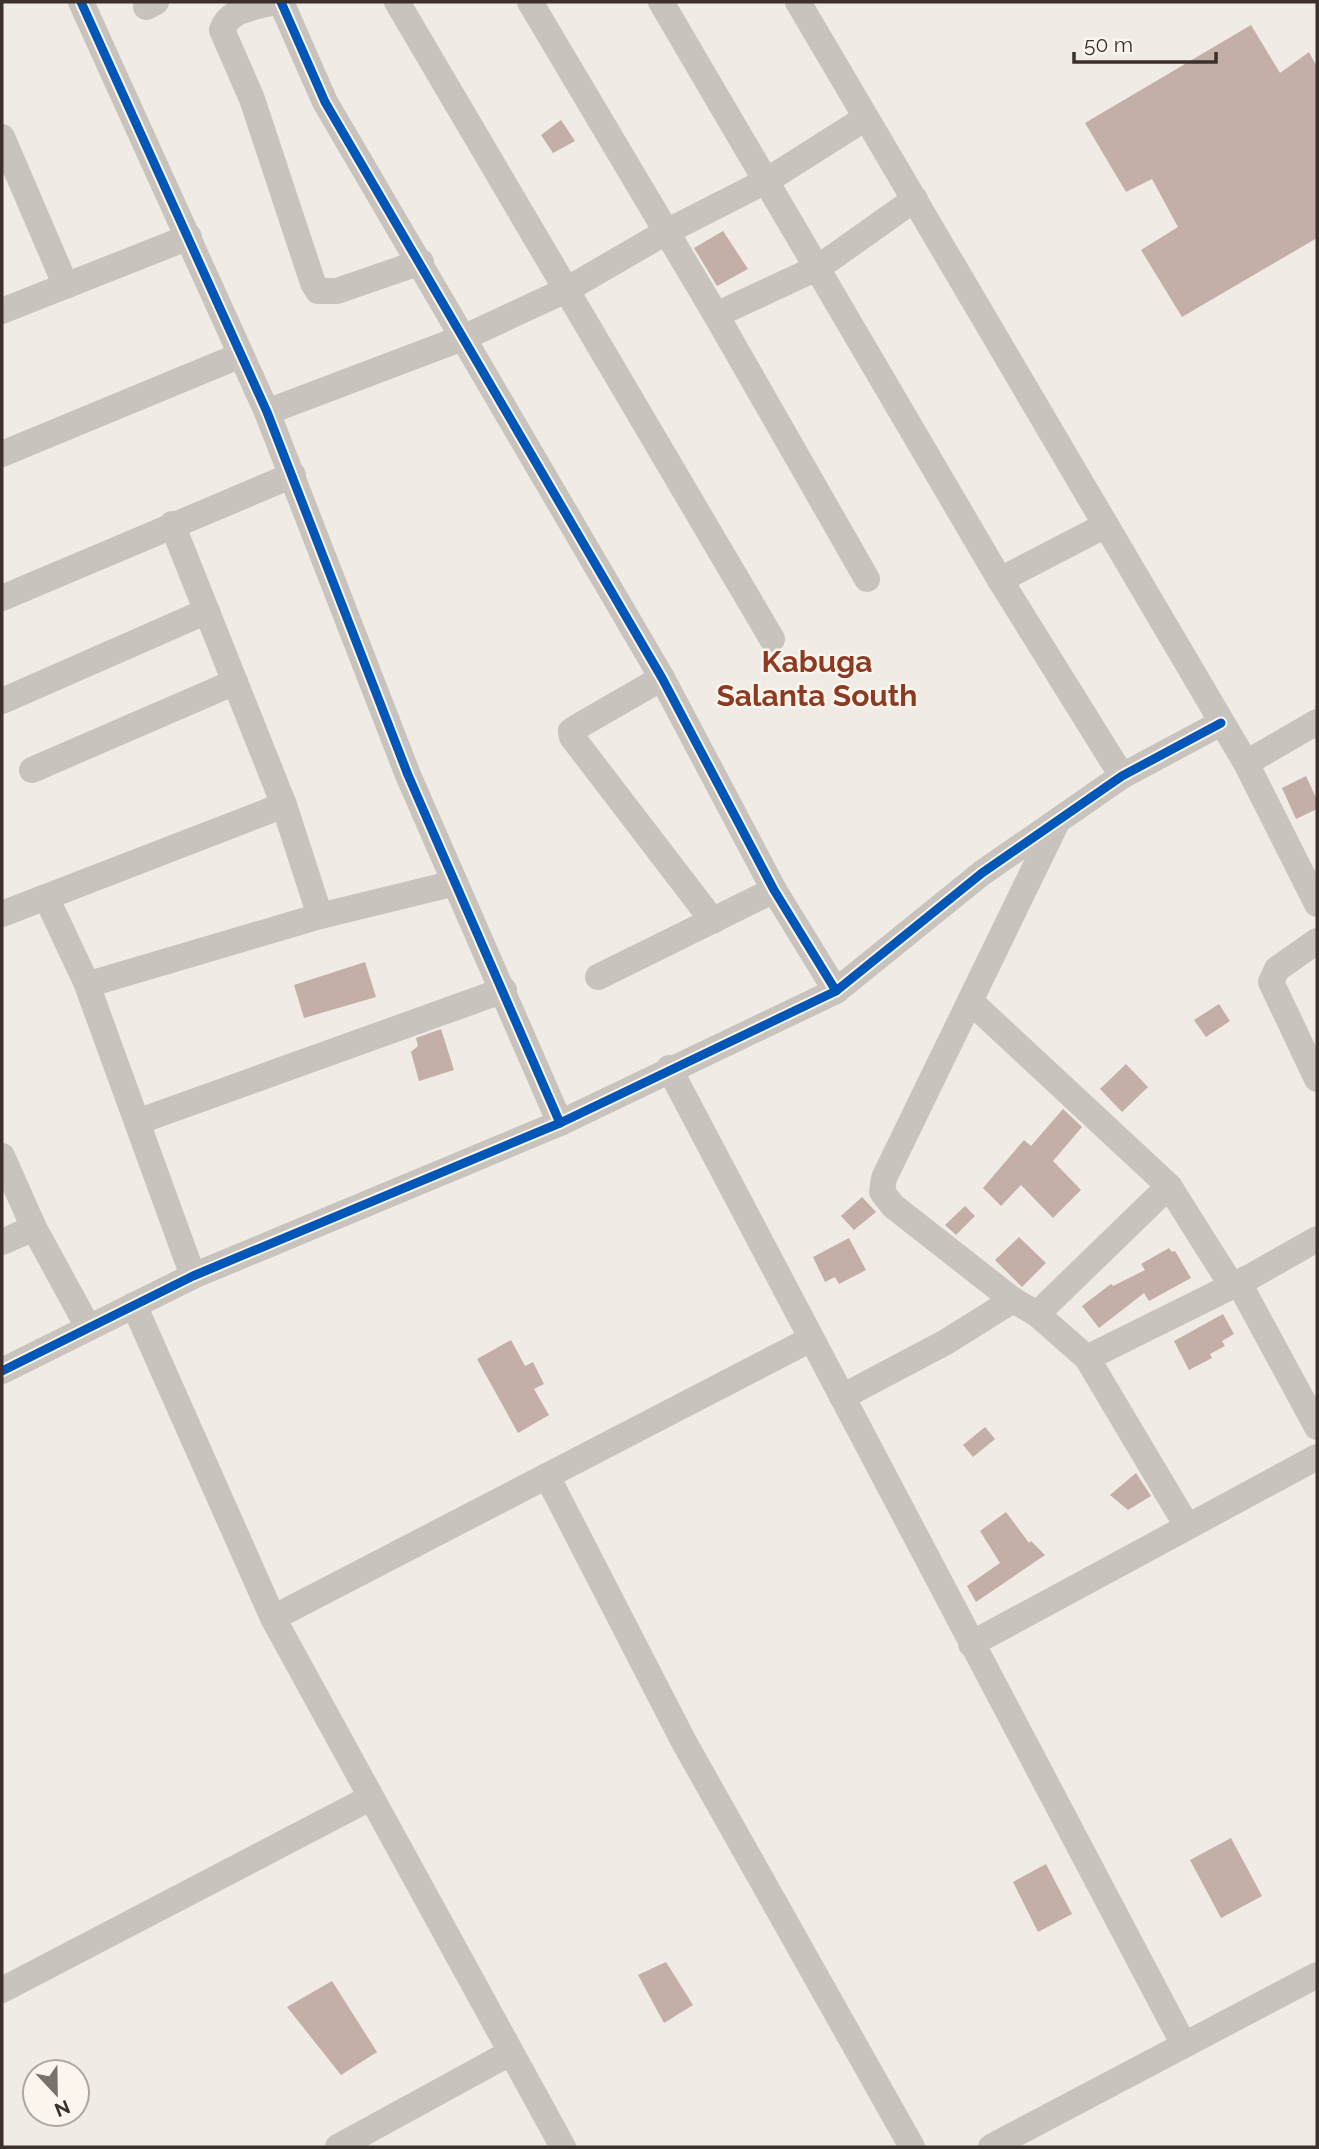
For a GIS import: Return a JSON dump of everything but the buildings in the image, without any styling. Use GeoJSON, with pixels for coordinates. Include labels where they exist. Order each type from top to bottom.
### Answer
{"type":"FeatureCollection","features":[{"type":"Feature","properties":{"kind":"street"},"geometry":{"type":"LineString","coordinates":[[81,2],[267,412],[408,775],[560,1123]]}},
{"type":"Feature","properties":{"kind":"street"},"geometry":{"type":"LineString","coordinates":[[421,262],[337,291],[318,291],[251,99],[222,30],[226,19],[278,2],[325,102],[421,262],[465,337],[533,460],[662,678],[774,890],[836,991]]}},
{"type":"Feature","properties":{"kind":"street"},"geometry":{"type":"LineString","coordinates":[[397,2],[772,639]]}},
{"type":"Feature","properties":{"kind":"street"},"geometry":{"type":"LineString","coordinates":[[530,2],[716,314],[867,579]]}},
{"type":"Feature","properties":{"kind":"street"},"geometry":{"type":"LineString","coordinates":[[661,2],[819,267],[1000,580],[1122,776]]}},
{"type":"Feature","properties":{"kind":"street"},"geometry":{"type":"LineString","coordinates":[[798,2],[864,119],[915,199],[1104,526],[1246,763],[1317,904]]}},
{"type":"Feature","properties":{"kind":"street"},"geometry":{"type":"LineString","coordinates":[[267,412],[465,337],[566,289],[666,232],[766,181],[864,119]]}},
{"type":"Feature","properties":{"kind":"street"},"geometry":{"type":"LineString","coordinates":[[4,151],[66,286]]}},
{"type":"Feature","properties":{"kind":"street"},"geometry":{"type":"LineString","coordinates":[[716,314],[819,267],[915,199]]}},
{"type":"Feature","properties":{"kind":"street"},"geometry":{"type":"LineString","coordinates":[[2,311],[189,237]]}},
{"type":"Feature","properties":{"kind":"street"},"geometry":{"type":"LineString","coordinates":[[2,454],[241,355]]}},
{"type":"Feature","properties":{"kind":"street"},"geometry":{"type":"LineString","coordinates":[[2,598],[293,475]]}},
{"type":"Feature","properties":{"kind":"street"},"geometry":{"type":"LineString","coordinates":[[172,524],[284,805],[320,916]]}},
{"type":"Feature","properties":{"kind":"street"},"geometry":{"type":"LineString","coordinates":[[1000,580],[1104,526]]}},
{"type":"Feature","properties":{"kind":"street"},"geometry":{"type":"LineString","coordinates":[[2,701],[207,611]]}},
{"type":"Feature","properties":{"kind":"street"},"geometry":{"type":"LineString","coordinates":[[662,678],[577,727],[571,731],[572,737],[713,921]]}},
{"type":"Feature","properties":{"kind":"street"},"geometry":{"type":"LineString","coordinates":[[32,769],[235,682]]}},
{"type":"Feature","properties":{"kind":"street"},"geometry":{"type":"LineString","coordinates":[[1246,763],[1317,722]]}},
{"type":"Feature","properties":{"kind":"street"},"geometry":{"type":"LineString","coordinates":[[2,1371],[193,1276],[560,1123],[669,1068],[836,991],[982,873],[1122,776],[1221,723]]}},
{"type":"Feature","properties":{"kind":"street"},"geometry":{"type":"LineString","coordinates":[[2,914],[284,805]]}},
{"type":"Feature","properties":{"kind":"street"},"geometry":{"type":"LineString","coordinates":[[1057,821],[884,1178],[882,1192],[893,1206],[1013,1300],[1037,1314],[1087,1358],[1187,1526]]}},
{"type":"Feature","properties":{"kind":"street"},"geometry":{"type":"LineString","coordinates":[[86,982],[93,984],[320,916],[455,883]]}},
{"type":"Feature","properties":{"kind":"street"},"geometry":{"type":"LineString","coordinates":[[598,976],[774,890]]}},
{"type":"Feature","properties":{"kind":"street"},"geometry":{"type":"LineString","coordinates":[[46,897],[86,982],[193,1276]]}},
{"type":"Feature","properties":{"kind":"street"},"geometry":{"type":"LineString","coordinates":[[1317,941],[1277,969],[1271,982],[1317,1079]]}},
{"type":"Feature","properties":{"kind":"street"},"geometry":{"type":"LineString","coordinates":[[137,1122],[504,990]]}},
{"type":"Feature","properties":{"kind":"street"},"geometry":{"type":"LineString","coordinates":[[970,1001],[1169,1186],[1235,1284],[1317,1427]]}},
{"type":"Feature","properties":{"kind":"street"},"geometry":{"type":"LineString","coordinates":[[669,1068],[1184,2045]]}},
{"type":"Feature","properties":{"kind":"street"},"geometry":{"type":"LineString","coordinates":[[2,1156],[34,1228],[88,1327]]}},
{"type":"Feature","properties":{"kind":"street"},"geometry":{"type":"LineString","coordinates":[[1037,1314],[1169,1186]]}},
{"type":"Feature","properties":{"kind":"street"},"geometry":{"type":"LineString","coordinates":[[2,1242],[34,1228]]}},
{"type":"Feature","properties":{"kind":"street"},"geometry":{"type":"LineString","coordinates":[[1087,1358],[1235,1284],[1317,1239]]}},
{"type":"Feature","properties":{"kind":"street"},"geometry":{"type":"LineString","coordinates":[[842,1397],[946,1342],[1013,1300]]}},
{"type":"Feature","properties":{"kind":"street"},"geometry":{"type":"LineString","coordinates":[[134,1305],[274,1618],[563,2147]]}},
{"type":"Feature","properties":{"kind":"street"},"geometry":{"type":"LineString","coordinates":[[274,1618],[811,1339]]}},
{"type":"Feature","properties":{"kind":"street"},"geometry":{"type":"LineString","coordinates":[[971,1644],[1317,1457]]}},
{"type":"Feature","properties":{"kind":"street"},"geometry":{"type":"LineString","coordinates":[[547,1476],[684,1742],[912,2147]]}},
{"type":"Feature","properties":{"kind":"street"},"geometry":{"type":"LineString","coordinates":[[2,1990],[370,1798]]}},
{"type":"Feature","properties":{"kind":"street"},"geometry":{"type":"LineString","coordinates":[[991,2147],[1317,1975]]}},
{"type":"Feature","properties":{"kind":"street"},"geometry":{"type":"LineString","coordinates":[[338,2147],[510,2053]]}},
{"type":"Feature","properties":{"kind":"cycle path"},"geometry":{"type":"LineString","coordinates":[[81,2],[267,412],[408,775],[560,1123]]}},
{"type":"Feature","properties":{"kind":"cycle path"},"geometry":{"type":"LineString","coordinates":[[281,2],[325,102],[662,678],[774,890],[836,991]]}},
{"type":"Feature","properties":{"kind":"cycle path"},"geometry":{"type":"LineString","coordinates":[[2,1371],[193,1276],[560,1123],[836,991],[982,873],[1122,776],[1221,723]]}},
{"type":"Feature","properties":{"kind":"district","name":"Kabuga Salanta South"},"geometry":{"type":"Point","coordinates":[817,679]}}]}
